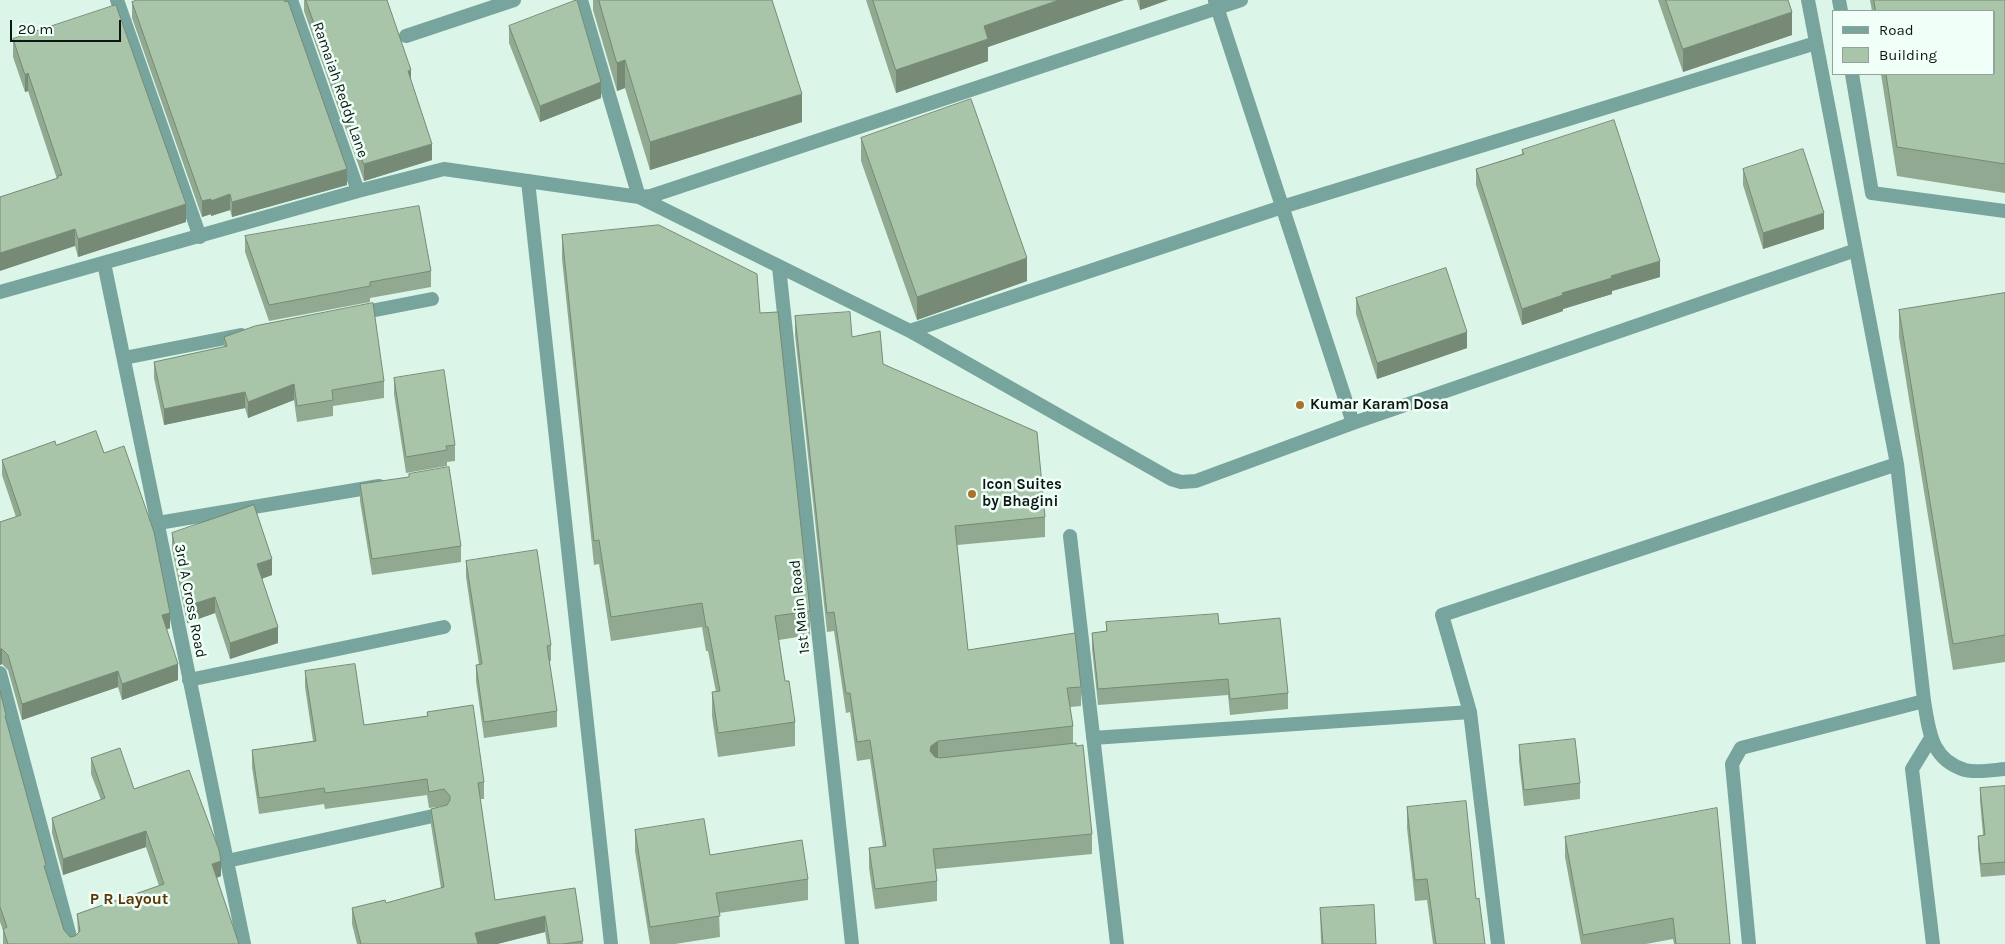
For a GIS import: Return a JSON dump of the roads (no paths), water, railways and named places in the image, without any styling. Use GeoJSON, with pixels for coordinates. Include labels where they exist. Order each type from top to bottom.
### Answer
{"type":"FeatureCollection","features":[{"type":"Feature","properties":{"kind":"street"},"geometry":{"type":"LineString","coordinates":[[118,0],[200,237]]}},
{"type":"Feature","properties":{"kind":"street","name":"Ramaiah Reddy Lane"},"geometry":{"type":"LineString","coordinates":[[292,0],[358,191]]}},
{"type":"Feature","properties":{"kind":"street"},"geometry":{"type":"LineString","coordinates":[[406,36],[514,0]]}},
{"type":"Feature","properties":{"kind":"street"},"geometry":{"type":"LineString","coordinates":[[581,0],[639,198],[910,330],[1171,479],[1181,482],[1196,481],[1353,423],[1856,250]]}},
{"type":"Feature","properties":{"kind":"street"},"geometry":{"type":"LineString","coordinates":[[0,292],[358,191],[444,169],[639,198],[651,196],[1216,4],[1241,0]]}},
{"type":"Feature","properties":{"kind":"street"},"geometry":{"type":"LineString","coordinates":[[1808,0],[1897,464],[1924,701],[1931,738],[1943,759],[1966,771],[2005,769]]}},
{"type":"Feature","properties":{"kind":"street"},"geometry":{"type":"LineString","coordinates":[[1216,4],[1353,423]]}},
{"type":"Feature","properties":{"kind":"street"},"geometry":{"type":"LineString","coordinates":[[910,330],[1282,207],[1816,43]]}},
{"type":"Feature","properties":{"kind":"street"},"geometry":{"type":"LineString","coordinates":[[1852,75],[1872,193],[2005,212]]}},
{"type":"Feature","properties":{"kind":"street"},"geometry":{"type":"LineString","coordinates":[[528,182],[612,944]]}},
{"type":"Feature","properties":{"kind":"street","name":"3rd A Cross Road"},"geometry":{"type":"LineString","coordinates":[[104,263],[244,944]]}},
{"type":"Feature","properties":{"kind":"street","name":"1st Main Road"},"geometry":{"type":"LineString","coordinates":[[779,267],[852,944]]}},
{"type":"Feature","properties":{"kind":"street"},"geometry":{"type":"LineString","coordinates":[[345,316],[432,299]]}},
{"type":"Feature","properties":{"kind":"street"},"geometry":{"type":"LineString","coordinates":[[124,358],[258,332]]}},
{"type":"Feature","properties":{"kind":"street"},"geometry":{"type":"LineString","coordinates":[[1498,944],[1470,712],[1442,616],[1897,464]]}},
{"type":"Feature","properties":{"kind":"street"},"geometry":{"type":"LineString","coordinates":[[158,523],[394,484]]}},
{"type":"Feature","properties":{"kind":"street"},"geometry":{"type":"LineString","coordinates":[[1070,536],[1091,747],[1118,944]]}},
{"type":"Feature","properties":{"kind":"street"},"geometry":{"type":"LineString","coordinates":[[189,680],[444,627]]}},
{"type":"Feature","properties":{"kind":"street"},"geometry":{"type":"LineString","coordinates":[[0,673],[72,944]]}},
{"type":"Feature","properties":{"kind":"street"},"geometry":{"type":"LineString","coordinates":[[1748,944],[1732,764],[1741,748],[1924,701]]}},
{"type":"Feature","properties":{"kind":"street"},"geometry":{"type":"LineString","coordinates":[[1091,747],[1470,712]]}},
{"type":"Feature","properties":{"kind":"street"},"geometry":{"type":"LineString","coordinates":[[1931,738],[1912,769],[1933,944]]}},
{"type":"Feature","properties":{"kind":"street"},"geometry":{"type":"LineString","coordinates":[[227,861],[442,814]]}},
{"type":"Feature","properties":{"kind":"place","name":"Kumar Karam Dosa"},"geometry":{"type":"Point","coordinates":[1300,405]}},
{"type":"Feature","properties":{"kind":"place","name":"Icon Suites by Bhagini"},"geometry":{"type":"Point","coordinates":[972,494]}},
{"type":"Feature","properties":{"kind":"district","name":"P R Layout"},"geometry":{"type":"Point","coordinates":[129,899]}}]}
